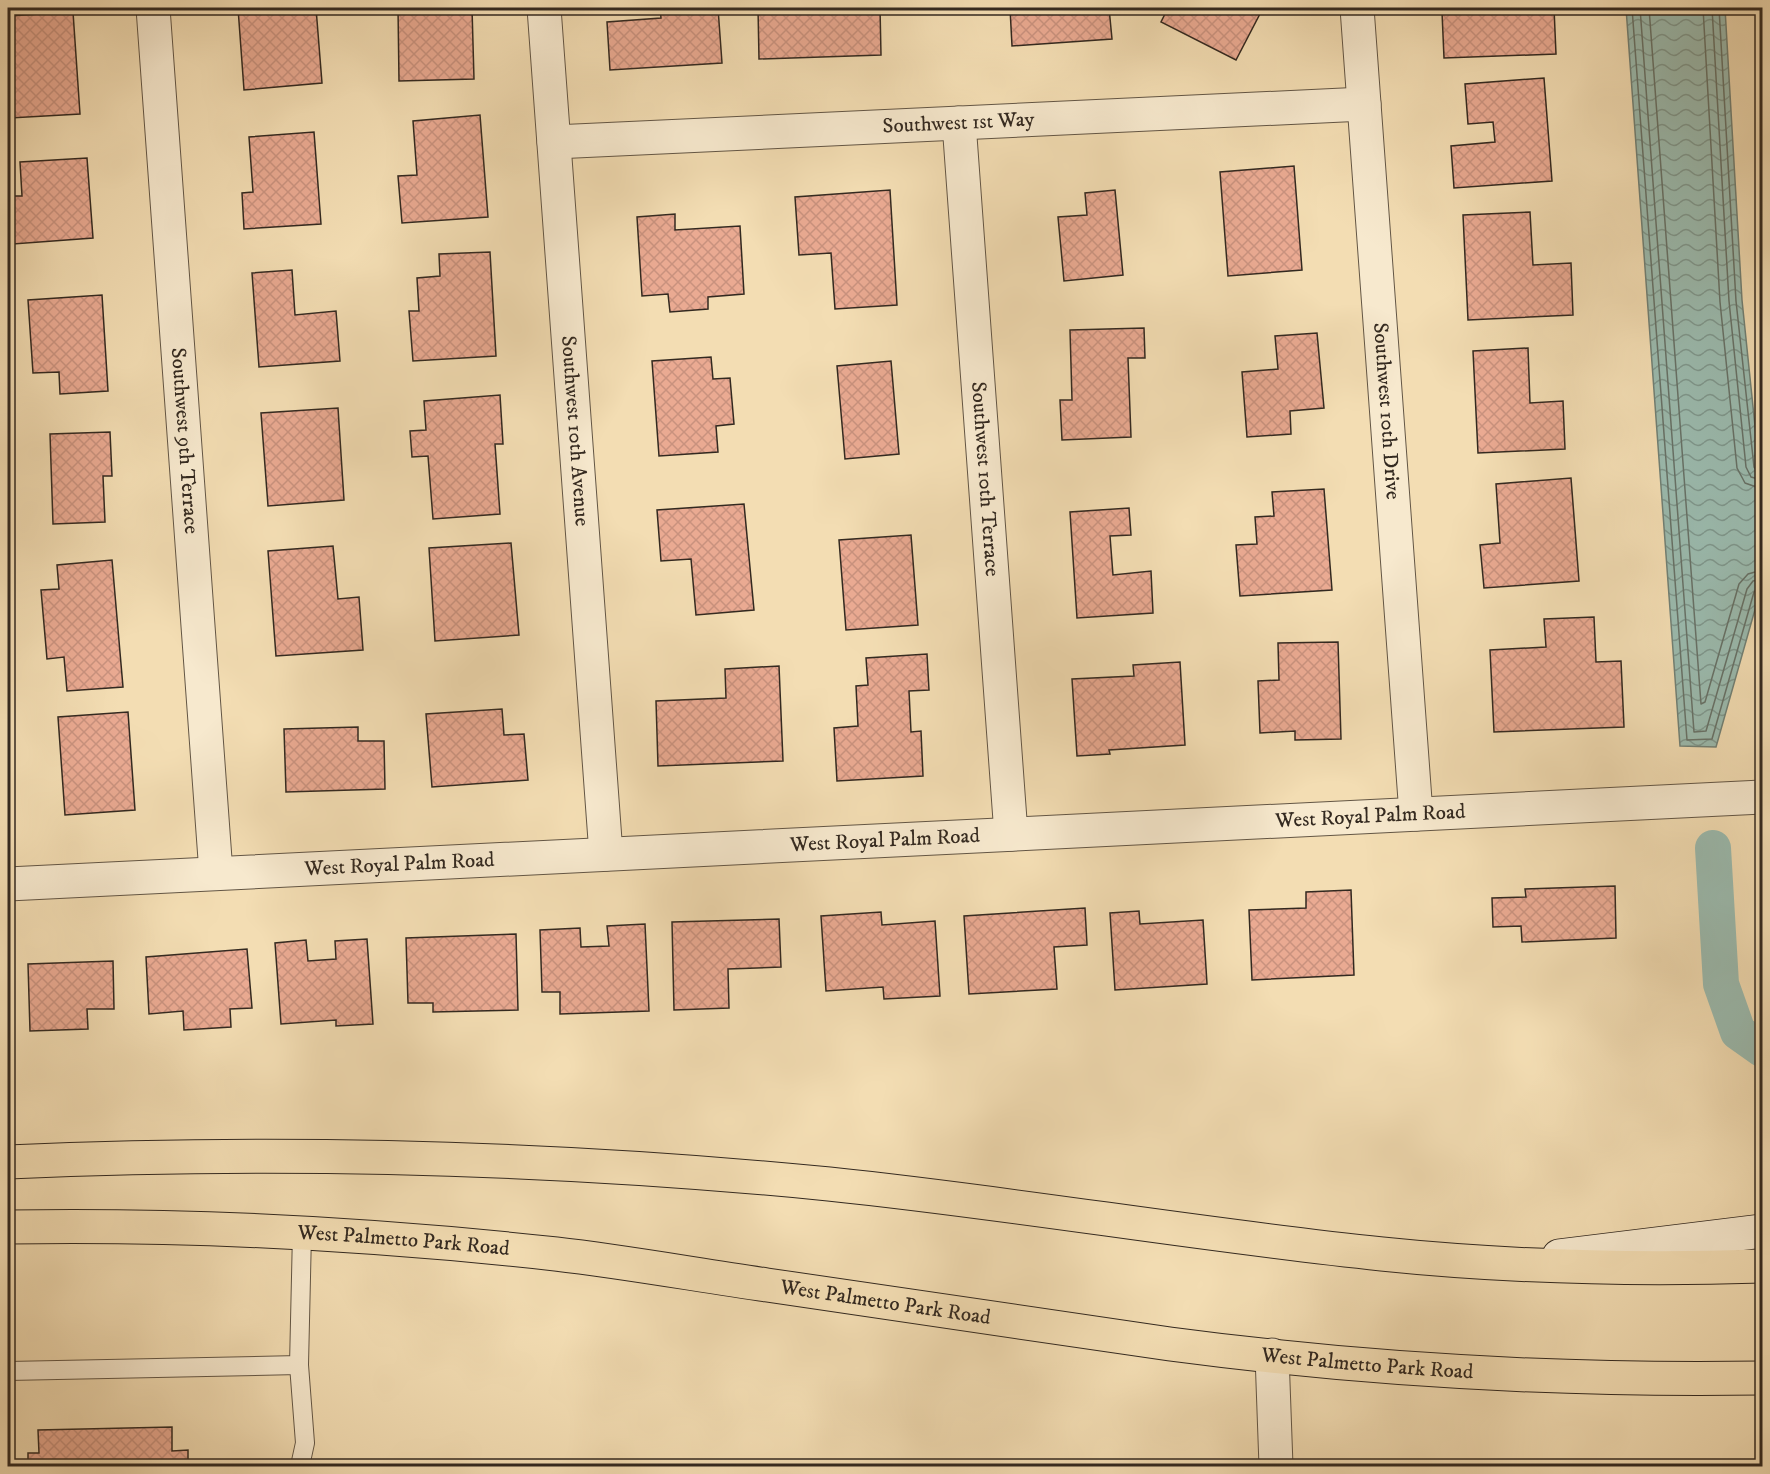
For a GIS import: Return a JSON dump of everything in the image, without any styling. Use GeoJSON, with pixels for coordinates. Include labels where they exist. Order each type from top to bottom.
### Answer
{"type":"FeatureCollection","features":[{"type":"Feature","properties":{"kind":"main road"},"geometry":{"type":"LineString","coordinates":[[8,1162],[199,1157],[449,1158],[700,1173],[832,1184],[1388,1255],[1505,1263],[1762,1266]]}},
{"type":"Feature","properties":{"kind":"main road","name":"West Palmetto Park Road"},"geometry":{"type":"LineString","coordinates":[[8,1227],[183,1228],[430,1241],[561,1254],[928,1310],[1272,1355],[1491,1374],[1622,1378],[1762,1378]]}},
{"type":"Feature","properties":{"kind":"street","name":"Southwest 9th Terrace"},"geometry":{"type":"LineString","coordinates":[[153,8],[216,873]]}},
{"type":"Feature","properties":{"kind":"street","name":"Southwest 10th Avenue"},"geometry":{"type":"LineString","coordinates":[[544,8],[606,854]]}},
{"type":"Feature","properties":{"kind":"street","name":"Southwest 10th Drive"},"geometry":{"type":"LineString","coordinates":[[1357,8],[1416,814]]}},
{"type":"Feature","properties":{"kind":"street","name":"Southwest 1st Way"},"geometry":{"type":"LineString","coordinates":[[554,142],[1364,104]]}},
{"type":"Feature","properties":{"kind":"street","name":"Southwest 10th Terrace"},"geometry":{"type":"LineString","coordinates":[[959,123],[1011,834]]}},
{"type":"Feature","properties":{"kind":"street","name":"West Royal Palm Road"},"geometry":{"type":"LineString","coordinates":[[8,884],[1762,797]]}},
{"type":"Feature","properties":{"kind":"street"},"geometry":{"type":"LineString","coordinates":[[1505,1263],[1762,1231]]}},
{"type":"Feature","properties":{"kind":"street"},"geometry":{"type":"LineString","coordinates":[[1272,1355],[1276,1467]]}},
{"type":"Feature","properties":{"kind":"lane"},"geometry":{"type":"LineString","coordinates":[[300,1467],[305,1443],[299,1365],[302,1233]]}},
{"type":"Feature","properties":{"kind":"lane"},"geometry":{"type":"LineString","coordinates":[[8,1371],[299,1365]]}},
{"type":"Feature","properties":{"kind":"water"},"geometry":{"type":"Polygon","coordinates":[[[1626,8],[1725,8],[1742,300],[1762,494],[1762,537],[1760,592],[1716,747],[1680,746],[1626,8]]]}},
{"type":"Feature","properties":{"kind":"building"},"geometry":{"type":"Polygon","coordinates":[[[238,8],[316,8],[322,83],[244,90],[238,8]]]}},
{"type":"Feature","properties":{"kind":"building"},"geometry":{"type":"Polygon","coordinates":[[[398,8],[472,8],[474,79],[399,81],[398,8]]]}},
{"type":"Feature","properties":{"kind":"building"},"geometry":{"type":"Polygon","coordinates":[[[660,8],[718,8],[722,63],[610,70],[607,22],[661,18],[660,8]]]}},
{"type":"Feature","properties":{"kind":"building"},"geometry":{"type":"Polygon","coordinates":[[[758,8],[880,8],[881,55],[759,59],[758,8]]]}},
{"type":"Feature","properties":{"kind":"building"},"geometry":{"type":"Polygon","coordinates":[[[1010,8],[1109,8],[1112,39],[1012,46],[1010,8]]]}},
{"type":"Feature","properties":{"kind":"building"},"geometry":{"type":"Polygon","coordinates":[[[1168,8],[1263,8],[1236,60],[1161,22],[1168,8]]]}},
{"type":"Feature","properties":{"kind":"building"},"geometry":{"type":"Polygon","coordinates":[[[1454,8],[1554,8],[1556,54],[1444,58],[1442,12],[1454,12],[1454,8]]]}},
{"type":"Feature","properties":{"kind":"building"},"geometry":{"type":"Polygon","coordinates":[[[73,12],[80,114],[10,118],[8,16],[73,12]]]}},
{"type":"Feature","properties":{"kind":"building"},"geometry":{"type":"Polygon","coordinates":[[[1544,78],[1552,181],[1454,188],[1451,146],[1495,142],[1493,122],[1468,124],[1465,84],[1544,78]]]}},
{"type":"Feature","properties":{"kind":"building"},"geometry":{"type":"Polygon","coordinates":[[[480,115],[488,217],[402,223],[398,176],[417,175],[413,121],[480,115]]]}},
{"type":"Feature","properties":{"kind":"building"},"geometry":{"type":"Polygon","coordinates":[[[314,132],[321,224],[244,229],[242,193],[253,192],[249,137],[314,132]]]}},
{"type":"Feature","properties":{"kind":"building"},"geometry":{"type":"Polygon","coordinates":[[[87,158],[93,238],[13,244],[10,196],[22,196],[20,162],[87,158]]]}},
{"type":"Feature","properties":{"kind":"building"},"geometry":{"type":"Polygon","coordinates":[[[1294,166],[1302,270],[1228,276],[1220,172],[1294,166]]]}},
{"type":"Feature","properties":{"kind":"building"},"geometry":{"type":"Polygon","coordinates":[[[890,190],[897,305],[835,309],[831,253],[799,255],[795,197],[890,190]]]}},
{"type":"Feature","properties":{"kind":"building"},"geometry":{"type":"Polygon","coordinates":[[[1115,190],[1123,275],[1064,281],[1058,217],[1087,215],[1085,193],[1115,190]]]}},
{"type":"Feature","properties":{"kind":"building"},"geometry":{"type":"Polygon","coordinates":[[[1530,212],[1533,265],[1571,263],[1573,315],[1468,320],[1463,215],[1530,212]]]}},
{"type":"Feature","properties":{"kind":"building"},"geometry":{"type":"Polygon","coordinates":[[[675,214],[675,230],[740,226],[744,294],[708,297],[708,309],[670,312],[668,294],[642,296],[637,217],[675,214]]]}},
{"type":"Feature","properties":{"kind":"building"},"geometry":{"type":"Polygon","coordinates":[[[490,252],[496,356],[413,361],[409,311],[419,311],[417,278],[440,276],[439,254],[490,252]]]}},
{"type":"Feature","properties":{"kind":"building"},"geometry":{"type":"Polygon","coordinates":[[[292,270],[295,315],[336,311],[340,361],[259,367],[252,273],[292,270]]]}},
{"type":"Feature","properties":{"kind":"building"},"geometry":{"type":"Polygon","coordinates":[[[102,295],[108,391],[60,394],[59,372],[33,373],[28,300],[102,295]]]}},
{"type":"Feature","properties":{"kind":"building"},"geometry":{"type":"Polygon","coordinates":[[[1144,328],[1145,358],[1128,358],[1131,437],[1062,440],[1060,400],[1072,400],[1070,330],[1144,328]]]}},
{"type":"Feature","properties":{"kind":"building"},"geometry":{"type":"Polygon","coordinates":[[[1317,333],[1324,408],[1290,411],[1291,434],[1247,437],[1242,372],[1278,369],[1275,336],[1317,333]]]}},
{"type":"Feature","properties":{"kind":"building"},"geometry":{"type":"Polygon","coordinates":[[[1528,348],[1530,403],[1563,401],[1565,449],[1478,453],[1473,351],[1528,348]]]}},
{"type":"Feature","properties":{"kind":"building"},"geometry":{"type":"Polygon","coordinates":[[[711,357],[713,379],[730,378],[734,424],[716,426],[718,452],[659,456],[652,361],[711,357]]]}},
{"type":"Feature","properties":{"kind":"building"},"geometry":{"type":"Polygon","coordinates":[[[891,361],[899,454],[845,459],[837,366],[891,361]]]}},
{"type":"Feature","properties":{"kind":"building"},"geometry":{"type":"Polygon","coordinates":[[[500,395],[503,444],[495,444],[500,514],[433,519],[428,456],[412,457],[410,431],[426,430],[424,401],[500,395]]]}},
{"type":"Feature","properties":{"kind":"building"},"geometry":{"type":"Polygon","coordinates":[[[338,408],[344,500],[268,506],[261,413],[338,408]]]}},
{"type":"Feature","properties":{"kind":"building"},"geometry":{"type":"Polygon","coordinates":[[[110,432],[112,476],[103,476],[105,522],[53,524],[50,434],[110,432]]]}},
{"type":"Feature","properties":{"kind":"building"},"geometry":{"type":"Polygon","coordinates":[[[1571,478],[1579,581],[1484,588],[1480,545],[1500,543],[1496,484],[1571,478]]]}},
{"type":"Feature","properties":{"kind":"building"},"geometry":{"type":"Polygon","coordinates":[[[1324,489],[1332,590],[1240,596],[1236,545],[1257,544],[1255,517],[1274,516],[1272,492],[1324,489]]]}},
{"type":"Feature","properties":{"kind":"building"},"geometry":{"type":"Polygon","coordinates":[[[744,504],[754,610],[696,615],[691,559],[661,561],[657,510],[744,504]]]}},
{"type":"Feature","properties":{"kind":"building"},"geometry":{"type":"Polygon","coordinates":[[[1129,508],[1131,535],[1110,536],[1113,575],[1151,571],[1153,613],[1077,618],[1070,512],[1129,508]]]}},
{"type":"Feature","properties":{"kind":"building"},"geometry":{"type":"Polygon","coordinates":[[[911,535],[918,625],[846,630],[839,540],[911,535]]]}},
{"type":"Feature","properties":{"kind":"building"},"geometry":{"type":"Polygon","coordinates":[[[511,543],[519,635],[435,641],[429,548],[511,543]]]}},
{"type":"Feature","properties":{"kind":"building"},"geometry":{"type":"Polygon","coordinates":[[[333,546],[338,599],[359,597],[363,650],[276,656],[268,551],[333,546]]]}},
{"type":"Feature","properties":{"kind":"building"},"geometry":{"type":"Polygon","coordinates":[[[112,560],[123,687],[67,691],[64,657],[47,659],[41,590],[59,589],[57,565],[112,560]]]}},
{"type":"Feature","properties":{"kind":"building"},"geometry":{"type":"Polygon","coordinates":[[[1594,617],[1596,662],[1621,661],[1624,727],[1494,732],[1490,650],[1546,647],[1544,619],[1594,617]]]}},
{"type":"Feature","properties":{"kind":"building"},"geometry":{"type":"Polygon","coordinates":[[[1338,642],[1341,739],[1295,740],[1295,731],[1260,733],[1258,681],[1279,680],[1278,643],[1338,642]]]}},
{"type":"Feature","properties":{"kind":"building"},"geometry":{"type":"Polygon","coordinates":[[[927,654],[929,690],[909,691],[911,732],[921,731],[923,776],[837,781],[834,728],[858,726],[856,686],[868,685],[866,658],[927,654]]]}},
{"type":"Feature","properties":{"kind":"building"},"geometry":{"type":"Polygon","coordinates":[[[1180,662],[1185,745],[1109,750],[1110,754],[1077,756],[1072,679],[1134,676],[1133,665],[1180,662]]]}},
{"type":"Feature","properties":{"kind":"building"},"geometry":{"type":"Polygon","coordinates":[[[779,666],[783,761],[658,766],[656,701],[726,698],[725,669],[779,666]]]}},
{"type":"Feature","properties":{"kind":"building"},"geometry":{"type":"Polygon","coordinates":[[[502,709],[504,735],[524,734],[528,780],[432,787],[426,714],[502,709]]]}},
{"type":"Feature","properties":{"kind":"building"},"geometry":{"type":"Polygon","coordinates":[[[128,712],[135,810],[65,815],[58,717],[128,712]]]}},
{"type":"Feature","properties":{"kind":"building"},"geometry":{"type":"Polygon","coordinates":[[[358,727],[358,741],[384,741],[385,789],[286,792],[284,729],[358,727]]]}},
{"type":"Feature","properties":{"kind":"building"},"geometry":{"type":"Polygon","coordinates":[[[1615,886],[1616,938],[1522,942],[1521,926],[1493,927],[1492,898],[1526,897],[1525,889],[1615,886]]]}},
{"type":"Feature","properties":{"kind":"building"},"geometry":{"type":"Polygon","coordinates":[[[1351,890],[1354,975],[1252,980],[1249,910],[1306,908],[1306,892],[1351,890]]]}},
{"type":"Feature","properties":{"kind":"building"},"geometry":{"type":"Polygon","coordinates":[[[1085,908],[1087,945],[1054,947],[1057,989],[969,994],[964,916],[1085,908]]]}},
{"type":"Feature","properties":{"kind":"building"},"geometry":{"type":"Polygon","coordinates":[[[1139,911],[1140,924],[1203,920],[1207,984],[1115,990],[1110,913],[1139,911]]]}},
{"type":"Feature","properties":{"kind":"building"},"geometry":{"type":"Polygon","coordinates":[[[881,912],[882,925],[935,921],[940,996],[884,999],[883,987],[826,991],[821,916],[881,912]]]}},
{"type":"Feature","properties":{"kind":"building"},"geometry":{"type":"Polygon","coordinates":[[[779,919],[781,967],[728,969],[729,1008],[674,1010],[672,922],[779,919]]]}},
{"type":"Feature","properties":{"kind":"building"},"geometry":{"type":"Polygon","coordinates":[[[645,924],[649,1011],[560,1014],[560,992],[542,992],[540,930],[580,928],[581,947],[609,946],[607,926],[645,924]]]}},
{"type":"Feature","properties":{"kind":"building"},"geometry":{"type":"Polygon","coordinates":[[[516,934],[518,1010],[433,1012],[433,1003],[408,1003],[406,938],[516,934]]]}},
{"type":"Feature","properties":{"kind":"building"},"geometry":{"type":"Polygon","coordinates":[[[367,939],[373,1024],[336,1026],[336,1020],[281,1024],[275,943],[306,940],[308,961],[336,959],[335,941],[367,939]]]}},
{"type":"Feature","properties":{"kind":"building"},"geometry":{"type":"Polygon","coordinates":[[[247,949],[252,1008],[230,1009],[231,1027],[184,1030],[183,1011],[149,1014],[146,957],[247,949]]]}},
{"type":"Feature","properties":{"kind":"building"},"geometry":{"type":"Polygon","coordinates":[[[113,961],[114,1009],[87,1009],[88,1029],[30,1031],[28,964],[113,961]]]}},
{"type":"Feature","properties":{"kind":"building"},"geometry":{"type":"Polygon","coordinates":[[[172,1427],[172,1451],[188,1450],[188,1466],[28,1466],[28,1453],[39,1453],[38,1430],[172,1427]]]}},
{"type":"Feature","properties":{"kind":"waterway"},"geometry":{"type":"LineString","coordinates":[[1713,848],[1721,984],[1738,1032],[1762,1049]]}}]}
